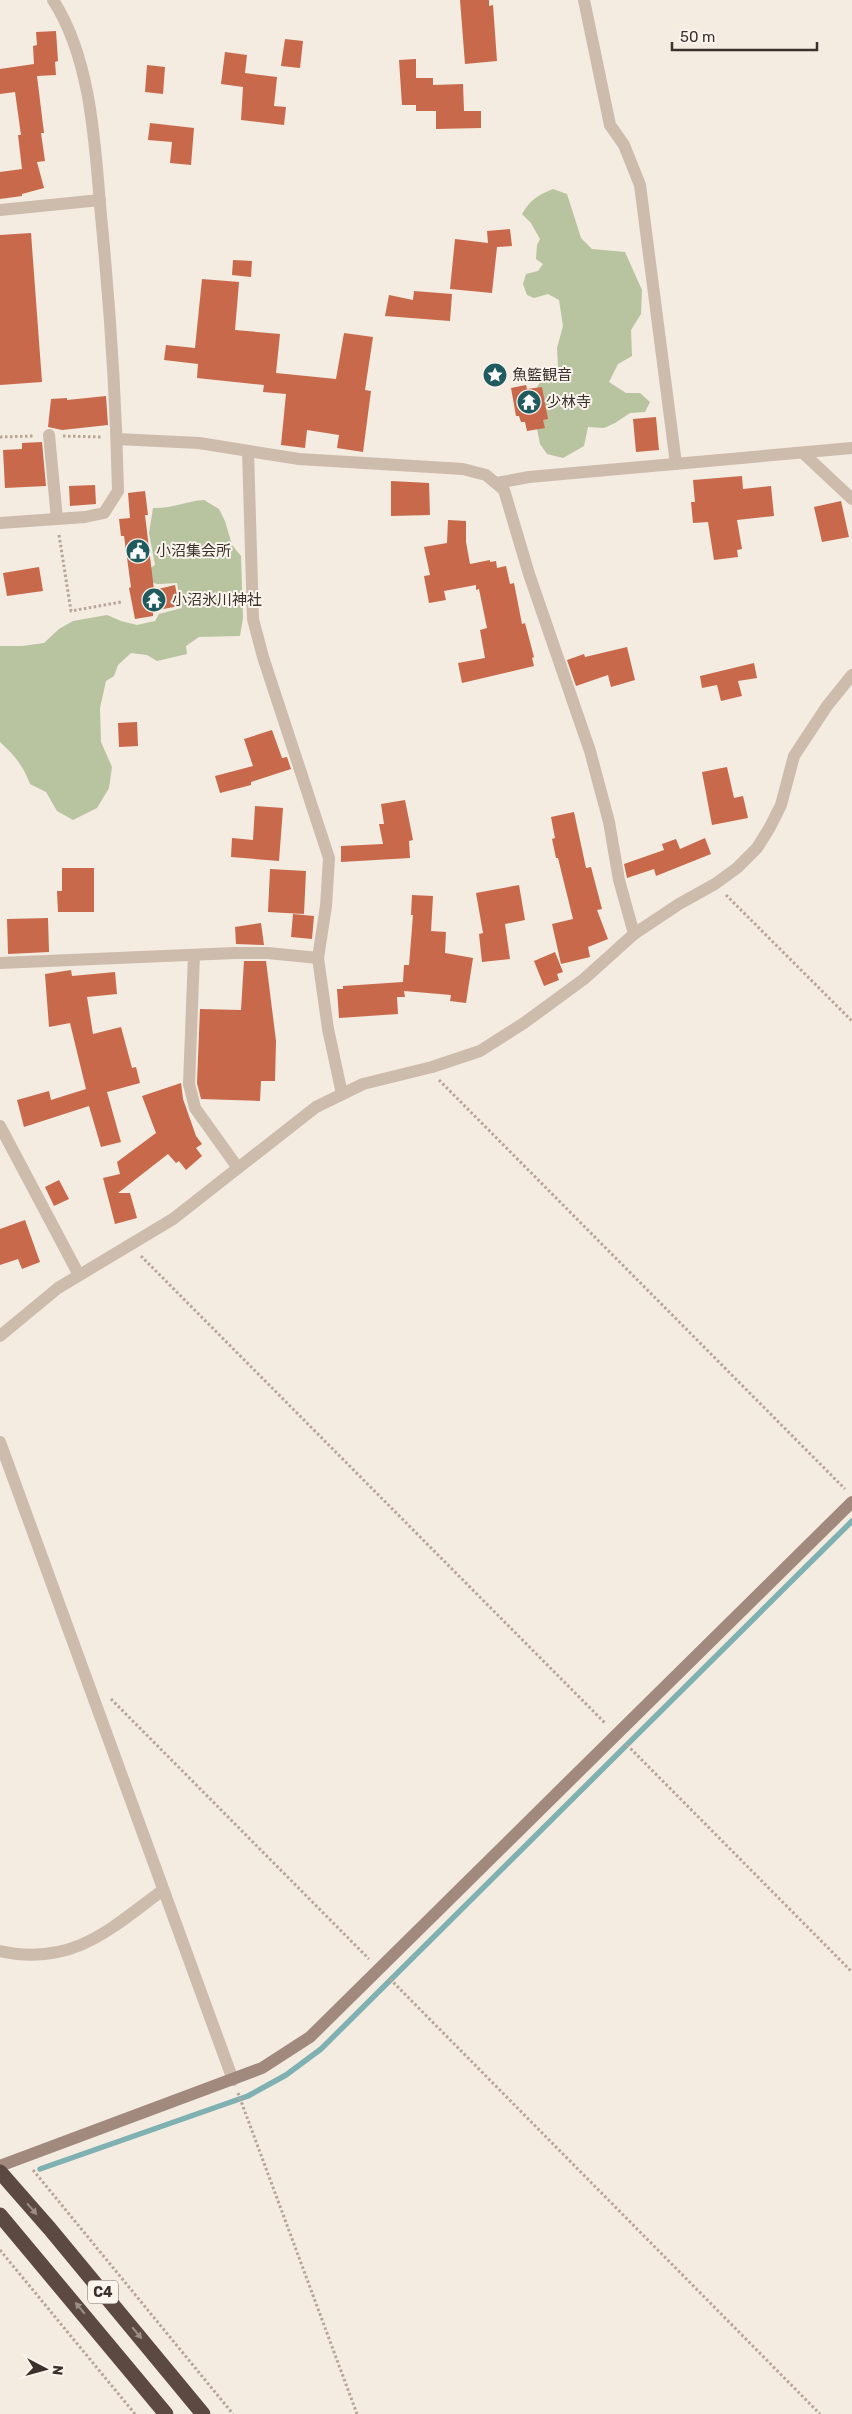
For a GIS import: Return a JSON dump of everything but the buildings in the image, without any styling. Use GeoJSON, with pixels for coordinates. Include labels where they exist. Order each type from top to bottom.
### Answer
{"type":"FeatureCollection","features":[{"type":"Feature","properties":{"kind":"highway","name":"C4"},"geometry":{"type":"LineString","coordinates":[[0,2172],[138,2333],[203,2414]]}},
{"type":"Feature","properties":{"kind":"highway","name":"C4"},"geometry":{"type":"LineString","coordinates":[[0,2215],[166,2414]]}},
{"type":"Feature","properties":{"kind":"street"},"geometry":{"type":"LineString","coordinates":[[0,523],[104,513],[118,491],[111,316],[96,153],[84,84],[65,18],[53,0]]}},
{"type":"Feature","properties":{"kind":"street"},"geometry":{"type":"LineString","coordinates":[[584,0],[610,125],[624,145],[640,185],[676,464]]}},
{"type":"Feature","properties":{"kind":"street"},"geometry":{"type":"LineString","coordinates":[[0,210],[100,200]]}},
{"type":"Feature","properties":{"kind":"street"},"geometry":{"type":"LineString","coordinates":[[49,435],[57,519]]}},
{"type":"Feature","properties":{"kind":"street"},"geometry":{"type":"LineString","coordinates":[[117,439],[200,443],[299,459],[464,470],[486,475],[504,490],[529,574],[590,751],[609,822],[619,880],[634,934]]}},
{"type":"Feature","properties":{"kind":"street"},"geometry":{"type":"LineString","coordinates":[[497,484],[529,477],[852,448]]}},
{"type":"Feature","properties":{"kind":"street"},"geometry":{"type":"LineString","coordinates":[[248,450],[253,619],[262,657],[329,858],[326,906],[318,958],[328,1029],[342,1094]]}},
{"type":"Feature","properties":{"kind":"street"},"geometry":{"type":"LineString","coordinates":[[803,453],[852,499]]}},
{"type":"Feature","properties":{"kind":"street"},"geometry":{"type":"LineString","coordinates":[[0,1336],[58,1288],[173,1218],[316,1107],[363,1084],[432,1067],[480,1051],[524,1023],[584,979],[634,934],[679,904],[715,884],[737,868],[757,848],[781,805],[794,756],[827,706],[852,675]]}},
{"type":"Feature","properties":{"kind":"street"},"geometry":{"type":"LineString","coordinates":[[0,963],[268,953],[318,958]]}},
{"type":"Feature","properties":{"kind":"street"},"geometry":{"type":"LineString","coordinates":[[194,955],[189,1084],[195,1108],[238,1168]]}},
{"type":"Feature","properties":{"kind":"street"},"geometry":{"type":"LineString","coordinates":[[0,1126],[79,1275]]}},
{"type":"Feature","properties":{"kind":"street"},"geometry":{"type":"LineString","coordinates":[[0,1442],[233,2080]]}},
{"type":"Feature","properties":{"kind":"street"},"geometry":{"type":"LineString","coordinates":[[0,2166],[262,2068],[310,2037],[852,1502]]}},
{"type":"Feature","properties":{"kind":"street"},"geometry":{"type":"LineString","coordinates":[[0,1951],[44,1955],[76,1948],[111,1928],[163,1890]]}},
{"type":"Feature","properties":{"kind":"path"},"geometry":{"type":"LineString","coordinates":[[57,519],[71,611],[120,602]]}},
{"type":"Feature","properties":{"kind":"path"},"geometry":{"type":"LineString","coordinates":[[715,884],[852,1021]]}},
{"type":"Feature","properties":{"kind":"path"},"geometry":{"type":"LineString","coordinates":[[432,1067],[437,1077],[845,1490]]}},
{"type":"Feature","properties":{"kind":"path"},"geometry":{"type":"LineString","coordinates":[[130,1244],[852,1972]]}},
{"type":"Feature","properties":{"kind":"path"},"geometry":{"type":"LineString","coordinates":[[86,1680],[100,1687],[820,2414]]}},
{"type":"Feature","properties":{"kind":"path"},"geometry":{"type":"LineString","coordinates":[[233,2080],[357,2414]]}},
{"type":"Feature","properties":{"kind":"path"},"geometry":{"type":"LineString","coordinates":[[22,2158],[233,2414]]}},
{"type":"Feature","properties":{"kind":"path"},"geometry":{"type":"LineString","coordinates":[[0,2250],[135,2414]]}},
{"type":"Feature","properties":{"kind":"green space"},"geometry":{"type":"Polygon","coordinates":[[[553,189],[567,194],[581,238],[592,249],[625,252],[642,290],[641,314],[631,330],[632,356],[618,364],[609,382],[626,393],[640,393],[650,402],[645,412],[630,413],[604,428],[588,427],[584,446],[563,458],[547,454],[540,444],[537,429],[541,404],[537,387],[545,375],[558,367],[557,348],[563,326],[559,300],[548,294],[534,298],[527,295],[523,284],[526,274],[538,271],[543,264],[536,259],[537,245],[540,239],[531,223],[522,214],[535,198],[553,189]]]}},
{"type":"Feature","properties":{"kind":"green space"},"geometry":{"type":"Polygon","coordinates":[[[204,500],[219,509],[225,521],[232,545],[241,556],[243,618],[240,636],[199,637],[186,646],[187,654],[157,661],[147,655],[131,653],[118,665],[114,676],[106,681],[100,708],[101,742],[112,767],[109,788],[97,808],[73,820],[57,811],[46,792],[30,784],[18,761],[0,742],[0,646],[44,643],[59,629],[73,621],[107,615],[137,625],[155,621],[159,614],[182,608],[177,583],[153,583],[144,572],[155,565],[149,533],[153,508],[204,500]]]}},
{"type":"Feature","properties":{"kind":"waterway"},"geometry":{"type":"LineString","coordinates":[[40,2169],[248,2096],[286,2075],[321,2049],[852,1521]]}},
{"type":"Feature","properties":{"kind":"place","name":"魚籃観音"},"geometry":{"type":"Point","coordinates":[495,375]}},
{"type":"Feature","properties":{"kind":"place","name":"少林寺"},"geometry":{"type":"Point","coordinates":[529,402]}},
{"type":"Feature","properties":{"kind":"place","name":"小沼集会所"},"geometry":{"type":"Point","coordinates":[138,551]}},
{"type":"Feature","properties":{"kind":"place","name":"小沼氷川神社"},"geometry":{"type":"Point","coordinates":[154,600]}}]}
